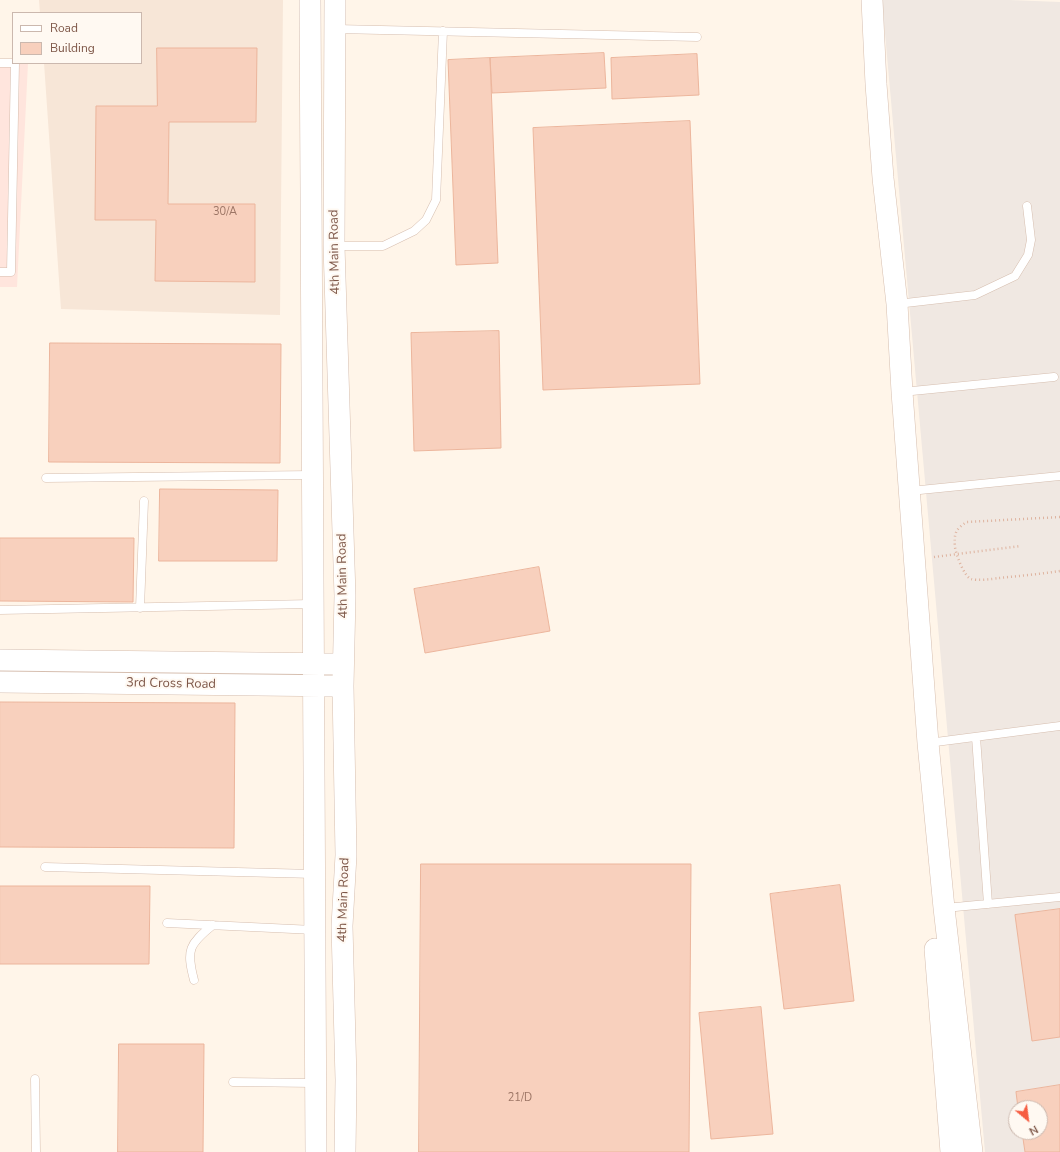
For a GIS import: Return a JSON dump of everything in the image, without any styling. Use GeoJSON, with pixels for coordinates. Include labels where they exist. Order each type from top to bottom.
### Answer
{"type":"FeatureCollection","features":[{"type":"Feature","properties":{"kind":"street","name":"4th Main Road"},"geometry":{"type":"LineString","coordinates":[[310,0],[316,1152]]}},
{"type":"Feature","properties":{"kind":"street","name":"4th Main Road"},"geometry":{"type":"LineString","coordinates":[[335,0],[334,246],[345,596],[343,686],[346,855],[342,926],[346,1080],[345,1152]]}},
{"type":"Feature","properties":{"kind":"street"},"geometry":{"type":"LineString","coordinates":[[858,0],[951,1152]]}},
{"type":"Feature","properties":{"kind":"street"},"geometry":{"type":"LineString","coordinates":[[872,0],[876,84],[882,163],[897,304],[902,392],[928,743],[944,908],[972,1152]]}},
{"type":"Feature","properties":{"kind":"street"},"geometry":{"type":"LineString","coordinates":[[0,660],[343,664]]}},
{"type":"Feature","properties":{"kind":"street","name":"3rd Cross Road"},"geometry":{"type":"LineString","coordinates":[[0,682],[343,686]]}},
{"type":"Feature","properties":{"kind":"lane"},"geometry":{"type":"LineString","coordinates":[[335,29],[697,37]]}},
{"type":"Feature","properties":{"kind":"lane"},"geometry":{"type":"LineString","coordinates":[[334,246],[383,246],[414,231],[426,220],[436,200],[443,31]]}},
{"type":"Feature","properties":{"kind":"lane"},"geometry":{"type":"LineString","coordinates":[[0,63],[12,63]]}},
{"type":"Feature","properties":{"kind":"lane"},"geometry":{"type":"LineString","coordinates":[[0,272],[11,272],[14,64]]}},
{"type":"Feature","properties":{"kind":"lane"},"geometry":{"type":"LineString","coordinates":[[897,304],[975,295],[1015,276],[1028,254],[1031,240],[1027,206]]}},
{"type":"Feature","properties":{"kind":"lane"},"geometry":{"type":"LineString","coordinates":[[902,392],[1054,377]]}},
{"type":"Feature","properties":{"kind":"lane"},"geometry":{"type":"LineString","coordinates":[[46,478],[312,475]]}},
{"type":"Feature","properties":{"kind":"lane"},"geometry":{"type":"LineString","coordinates":[[909,491],[1060,476]]}},
{"type":"Feature","properties":{"kind":"lane"},"geometry":{"type":"LineString","coordinates":[[140,608],[144,501]]}},
{"type":"Feature","properties":{"kind":"lane"},"geometry":{"type":"LineString","coordinates":[[0,610],[313,604]]}},
{"type":"Feature","properties":{"kind":"lane"},"geometry":{"type":"LineString","coordinates":[[928,743],[1060,726]]}},
{"type":"Feature","properties":{"kind":"lane"},"geometry":{"type":"LineString","coordinates":[[976,737],[988,904]]}},
{"type":"Feature","properties":{"kind":"lane"},"geometry":{"type":"LineString","coordinates":[[45,867],[314,874]]}},
{"type":"Feature","properties":{"kind":"lane"},"geometry":{"type":"LineString","coordinates":[[944,908],[1060,897]]}},
{"type":"Feature","properties":{"kind":"lane"},"geometry":{"type":"LineString","coordinates":[[167,923],[315,930]]}},
{"type":"Feature","properties":{"kind":"lane"},"geometry":{"type":"LineString","coordinates":[[194,980],[190,964],[189,950],[199,936],[213,925]]}},
{"type":"Feature","properties":{"kind":"lane"},"geometry":{"type":"LineString","coordinates":[[36,1079],[36,1152]]}},
{"type":"Feature","properties":{"kind":"lane"},"geometry":{"type":"LineString","coordinates":[[233,1082],[315,1083]]}},
{"type":"Feature","properties":{"kind":"path"},"geometry":{"type":"LineString","coordinates":[[1060,517],[967,522],[959,527],[955,534],[956,549],[965,575],[972,579],[988,579],[1060,571]]}},
{"type":"Feature","properties":{"kind":"path"},"geometry":{"type":"LineString","coordinates":[[915,559],[1021,546]]}},
{"type":"Feature","properties":{"kind":"shaded area"},"geometry":{"type":"Polygon","coordinates":[[[39,0],[283,0],[280,315],[61,309],[44,64],[142,64],[142,12],[40,12],[39,0]]]}},
{"type":"Feature","properties":{"kind":"shaded area"},"geometry":{"type":"Polygon","coordinates":[[[882,0],[1009,0],[1060,2],[1060,1152],[985,1152],[882,0]]]}},
{"type":"Feature","properties":{"kind":"shaded area"},"geometry":{"type":"Polygon","coordinates":[[[0,59],[12,63],[12,64],[28,64],[17,287],[0,287],[0,59]]]}},
{"type":"Feature","properties":{"kind":"building"},"geometry":{"type":"Polygon","coordinates":[[[157,48],[257,48],[256,122],[169,122],[168,204],[255,204],[255,282],[155,281],[156,220],[95,220],[96,106],[157,106],[157,48]]]}},
{"type":"Feature","properties":{"kind":"building"},"geometry":{"type":"Polygon","coordinates":[[[604,53],[606,88],[492,93],[490,58],[604,53]]]}},
{"type":"Feature","properties":{"kind":"building"},"geometry":{"type":"Polygon","coordinates":[[[697,54],[699,95],[612,99],[611,58],[697,54]]]}},
{"type":"Feature","properties":{"kind":"building"},"geometry":{"type":"Polygon","coordinates":[[[490,58],[498,263],[456,265],[448,60],[490,58]]]}},
{"type":"Feature","properties":{"kind":"building"},"geometry":{"type":"Polygon","coordinates":[[[690,121],[700,384],[543,390],[533,128],[690,121]]]}},
{"type":"Feature","properties":{"kind":"building"},"geometry":{"type":"Polygon","coordinates":[[[499,331],[501,448],[414,451],[411,333],[499,331]]]}},
{"type":"Feature","properties":{"kind":"building"},"geometry":{"type":"Polygon","coordinates":[[[50,343],[281,344],[280,463],[49,462],[50,343]]]}},
{"type":"Feature","properties":{"kind":"building"},"geometry":{"type":"Polygon","coordinates":[[[160,489],[278,490],[277,561],[159,561],[160,489]]]}},
{"type":"Feature","properties":{"kind":"building"},"geometry":{"type":"Polygon","coordinates":[[[0,538],[134,538],[133,602],[0,601],[0,538]]]}},
{"type":"Feature","properties":{"kind":"building"},"geometry":{"type":"Polygon","coordinates":[[[539,567],[550,631],[425,653],[414,589],[539,567]]]}},
{"type":"Feature","properties":{"kind":"building"},"geometry":{"type":"Polygon","coordinates":[[[0,702],[235,703],[234,848],[0,847],[0,702]]]}},
{"type":"Feature","properties":{"kind":"building"},"geometry":{"type":"Polygon","coordinates":[[[421,864],[691,864],[689,1152],[419,1152],[421,864]]]}},
{"type":"Feature","properties":{"kind":"building"},"geometry":{"type":"Polygon","coordinates":[[[840,885],[854,1001],[784,1009],[770,894],[840,885]]]}},
{"type":"Feature","properties":{"kind":"building"},"geometry":{"type":"Polygon","coordinates":[[[0,886],[150,886],[149,964],[0,964],[0,886]]]}},
{"type":"Feature","properties":{"kind":"building"},"geometry":{"type":"Polygon","coordinates":[[[1060,909],[1060,1037],[1032,1041],[1015,915],[1060,909]]]}},
{"type":"Feature","properties":{"kind":"building"},"geometry":{"type":"Polygon","coordinates":[[[761,1007],[773,1134],[711,1139],[699,1013],[761,1007]]]}},
{"type":"Feature","properties":{"kind":"building"},"geometry":{"type":"Polygon","coordinates":[[[119,1044],[204,1044],[203,1152],[118,1152],[119,1044]]]}},
{"type":"Feature","properties":{"kind":"building"},"geometry":{"type":"Polygon","coordinates":[[[1060,1085],[1060,1152],[1025,1152],[1023,1140],[1048,1140],[1048,1100],[1017,1100],[1016,1092],[1060,1085]]]}}]}
